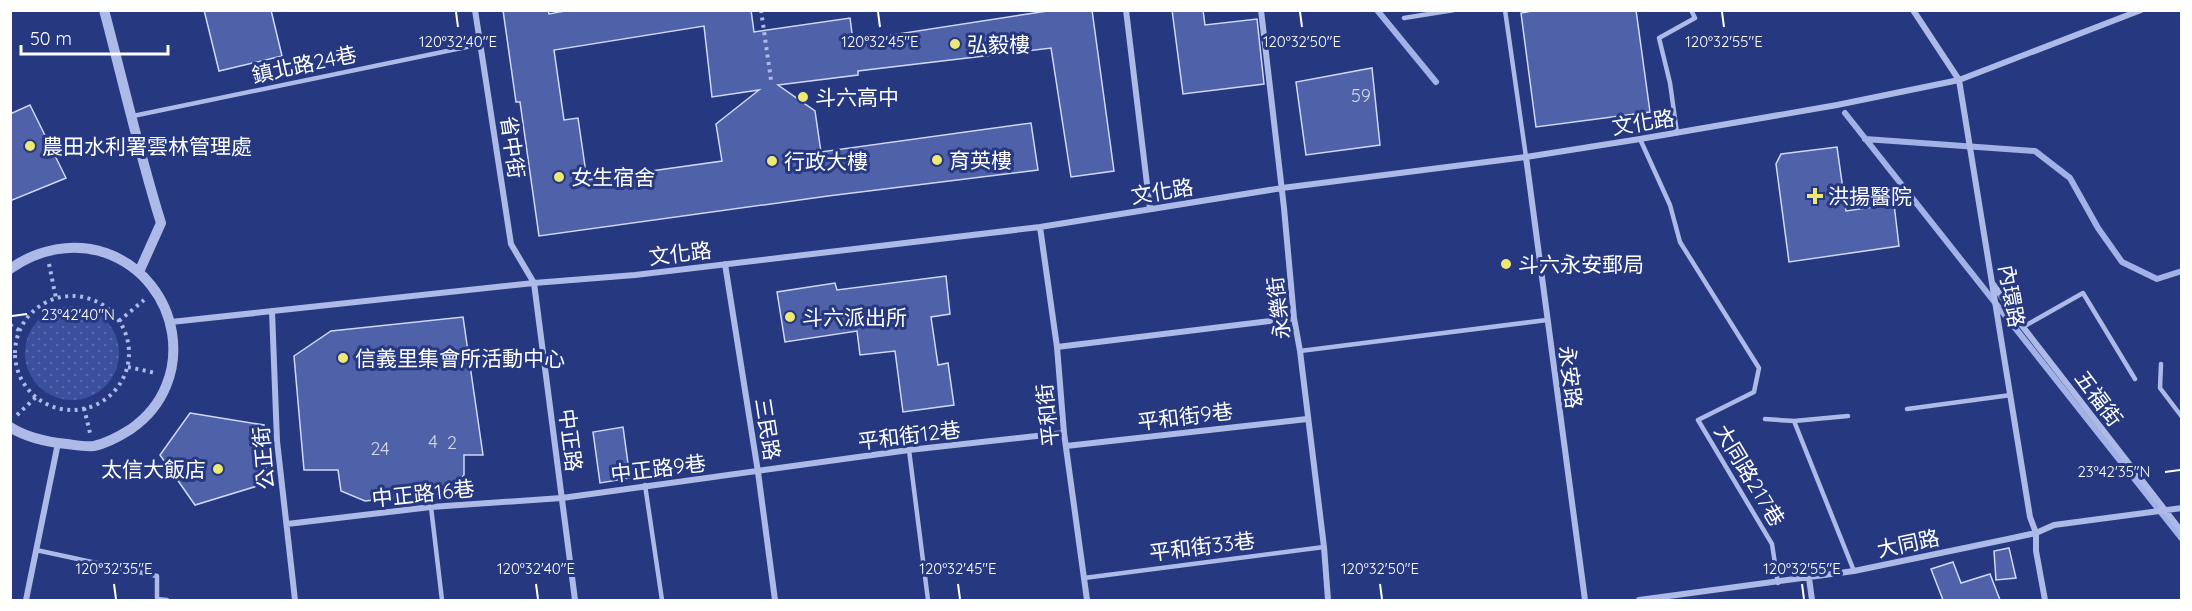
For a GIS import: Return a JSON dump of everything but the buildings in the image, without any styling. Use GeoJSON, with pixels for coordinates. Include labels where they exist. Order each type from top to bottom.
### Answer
{"type":"FeatureCollection","features":[{"type":"Feature","properties":{"kind":"street"},"geometry":{"type":"LineString","coordinates":[[104,10],[133,116],[145,171],[161,223],[139,272]]}},
{"type":"Feature","properties":{"kind":"street","name":"省中街"},"geometry":{"type":"LineString","coordinates":[[475,10],[511,244],[534,284]]}},
{"type":"Feature","properties":{"kind":"street"},"geometry":{"type":"LineString","coordinates":[[1126,10],[1150,209]]}},
{"type":"Feature","properties":{"kind":"street","name":"永樂街"},"geometry":{"type":"LineString","coordinates":[[1261,10],[1282,189],[1294,318],[1324,547],[1328,600]]}},
{"type":"Feature","properties":{"kind":"street","name":"內環路"},"geometry":{"type":"LineString","coordinates":[[1912,10],[1959,80],[2030,517],[2036,533],[2036,551],[2045,600]]}},
{"type":"Feature","properties":{"kind":"street","name":"文化路"},"geometry":{"type":"LineString","coordinates":[[171,322],[635,275],[1040,226],[1282,189],[1526,157],[1640,139],[1959,80],[2141,10]]}},
{"type":"Feature","properties":{"kind":"street","name":"永安路"},"geometry":{"type":"LineString","coordinates":[[1526,157],[1585,600]]}},
{"type":"Feature","properties":{"kind":"street","name":"平和街"},"geometry":{"type":"LineString","coordinates":[[1040,226],[1057,347],[1064,433],[1087,600]]}},
{"type":"Feature","properties":{"kind":"street"},"geometry":{"type":"LineString","coordinates":[[11,268],[46,251],[70,247],[96,250],[119,258],[139,272],[156,290],[171,322],[174,348],[170,375],[159,400],[141,421],[119,437],[93,446],[58,443],[37,440],[11,427]]}},
{"type":"Feature","properties":{"kind":"street","name":"三民路"},"geometry":{"type":"LineString","coordinates":[[725,264],[758,472],[775,600]]}},
{"type":"Feature","properties":{"kind":"street","name":"五福街"},"geometry":{"type":"LineString","coordinates":[[1992,282],[2160,511],[2181,532]]}},
{"type":"Feature","properties":{"kind":"street","name":"中正路"},"geometry":{"type":"LineString","coordinates":[[534,284],[575,600]]}},
{"type":"Feature","properties":{"kind":"street","name":"公正街"},"geometry":{"type":"LineString","coordinates":[[272,311],[277,441],[295,600]]}},
{"type":"Feature","properties":{"kind":"street"},"geometry":{"type":"LineString","coordinates":[[1057,347],[1294,318]]}},
{"type":"Feature","properties":{"kind":"street","name":"平和街9巷"},"geometry":{"type":"LineString","coordinates":[[1066,446],[1307,418]]}},
{"type":"Feature","properties":{"kind":"street","name":"平和街12巷"},"geometry":{"type":"LineString","coordinates":[[758,472],[909,450],[1064,433]]}},
{"type":"Feature","properties":{"kind":"street"},"geometry":{"type":"LineString","coordinates":[[26,600],[58,443]]}},
{"type":"Feature","properties":{"kind":"street","name":"中正路9巷"},"geometry":{"type":"LineString","coordinates":[[562,498],[645,485],[758,472]]}},
{"type":"Feature","properties":{"kind":"street","name":"中正路16巷"},"geometry":{"type":"LineString","coordinates":[[287,524],[431,507],[562,498]]}},
{"type":"Feature","properties":{"kind":"street","name":"大同路"},"geometry":{"type":"LineString","coordinates":[[1639,600],[1854,571],[2036,533],[2054,525],[2181,508]]}},
{"type":"Feature","properties":{"kind":"street"},"geometry":{"type":"LineString","coordinates":[[1809,578],[1812,600]]}},
{"type":"Feature","properties":{"kind":"lane"},"geometry":{"type":"LineString","coordinates":[[1404,18],[1454,10]]}},
{"type":"Feature","properties":{"kind":"lane"},"geometry":{"type":"LineString","coordinates":[[1505,10],[1526,157]]}},
{"type":"Feature","properties":{"kind":"lane"},"geometry":{"type":"LineString","coordinates":[[1677,133],[1670,83],[1659,38],[1695,18],[1691,10]]}},
{"type":"Feature","properties":{"kind":"lane","name":"鎮北路24巷"},"geometry":{"type":"LineString","coordinates":[[133,116],[481,44]]}},
{"type":"Feature","properties":{"kind":"lane","name":"大同路217巷"},"geometry":{"type":"LineString","coordinates":[[1640,139],[1670,205],[1680,242],[1759,368],[1754,392],[1698,420],[1772,544],[1778,583]]}},
{"type":"Feature","properties":{"kind":"lane"},"geometry":{"type":"LineString","coordinates":[[2024,327],[2083,293],[2135,380]]}},
{"type":"Feature","properties":{"kind":"lane"},"geometry":{"type":"LineString","coordinates":[[1300,351],[1547,320]]}},
{"type":"Feature","properties":{"kind":"lane"},"geometry":{"type":"LineString","coordinates":[[2161,364],[2160,388],[2181,417]]}},
{"type":"Feature","properties":{"kind":"lane"},"geometry":{"type":"LineString","coordinates":[[1907,409],[2011,395]]}},
{"type":"Feature","properties":{"kind":"lane"},"geometry":{"type":"LineString","coordinates":[[1765,419],[1794,421],[1848,416]]}},
{"type":"Feature","properties":{"kind":"lane"},"geometry":{"type":"LineString","coordinates":[[1794,421],[1854,571]]}},
{"type":"Feature","properties":{"kind":"lane"},"geometry":{"type":"LineString","coordinates":[[909,450],[928,600]]}},
{"type":"Feature","properties":{"kind":"lane"},"geometry":{"type":"LineString","coordinates":[[645,485],[662,600]]}},
{"type":"Feature","properties":{"kind":"lane"},"geometry":{"type":"LineString","coordinates":[[431,507],[442,600]]}},
{"type":"Feature","properties":{"kind":"lane","name":"平和街33巷"},"geometry":{"type":"LineString","coordinates":[[1084,578],[1324,547]]}},
{"type":"Feature","properties":{"kind":"lane"},"geometry":{"type":"LineString","coordinates":[[36,550],[157,576],[157,599],[167,600]]}},
{"type":"Feature","properties":{"kind":"path"},"geometry":{"type":"LineString","coordinates":[[761,10],[771,81]]}},
{"type":"Feature","properties":{"kind":"path"},"geometry":{"type":"LineString","coordinates":[[46,251],[56,298]]}},
{"type":"Feature","properties":{"kind":"path"},"geometry":{"type":"LineString","coordinates":[[119,321],[156,290]]}},
{"type":"Feature","properties":{"kind":"path"},"geometry":{"type":"LineString","coordinates":[[80,296],[99,302],[114,313],[125,329],[129,348],[128,367],[122,382],[106,399],[84,408],[70,410],[52,406],[36,397],[24,383],[16,366],[15,348],[19,330],[29,315],[43,303],[56,298],[80,296]]}},
{"type":"Feature","properties":{"kind":"path"},"geometry":{"type":"LineString","coordinates":[[10,325],[19,330]]}},
{"type":"Feature","properties":{"kind":"path"},"geometry":{"type":"LineString","coordinates":[[128,367],[170,375]]}},
{"type":"Feature","properties":{"kind":"path"},"geometry":{"type":"LineString","coordinates":[[11,427],[36,397]]}},
{"type":"Feature","properties":{"kind":"path"},"geometry":{"type":"LineString","coordinates":[[84,408],[93,446]]}},
{"type":"Feature","properties":{"kind":"shaded area"},"geometry":{"type":"Polygon","coordinates":[[[72,306],[90,309],[105,320],[116,335],[119,353],[116,371],[105,386],[90,397],[72,400],[54,397],[39,386],[28,371],[25,353],[28,335],[39,320],[54,309],[72,306]]]}},
{"type":"Feature","properties":{"kind":"waterway"},"geometry":{"type":"LineString","coordinates":[[1377,10],[1436,82]]}},
{"type":"Feature","properties":{"kind":"waterway"},"geometry":{"type":"LineString","coordinates":[[1845,113],[2182,539]]}},
{"type":"Feature","properties":{"kind":"waterway"},"geometry":{"type":"LineString","coordinates":[[1865,139],[2035,151],[2070,178],[2098,228],[2122,262],[2157,279],[2182,271]]}},
{"type":"Feature","properties":{"kind":"place","name":"弘毅樓"},"geometry":{"type":"Point","coordinates":[955,44]}},
{"type":"Feature","properties":{"kind":"place","name":"斗六高中"},"geometry":{"type":"Point","coordinates":[803,97]}},
{"type":"Feature","properties":{"kind":"place","name":"農田水利署雲林管理處"},"geometry":{"type":"Point","coordinates":[30,146]}},
{"type":"Feature","properties":{"kind":"place","name":"育英樓"},"geometry":{"type":"Point","coordinates":[937,160]}},
{"type":"Feature","properties":{"kind":"place","name":"行政大樓"},"geometry":{"type":"Point","coordinates":[772,161]}},
{"type":"Feature","properties":{"kind":"place","name":"女生宿舍"},"geometry":{"type":"Point","coordinates":[559,177]}},
{"type":"Feature","properties":{"kind":"place","name":"洪揚醫院"},"geometry":{"type":"Point","coordinates":[1815,196]}},
{"type":"Feature","properties":{"kind":"place","name":"斗六永安郵局"},"geometry":{"type":"Point","coordinates":[1506,264]}},
{"type":"Feature","properties":{"kind":"place","name":"斗六派出所"},"geometry":{"type":"Point","coordinates":[790,317]}},
{"type":"Feature","properties":{"kind":"place","name":"信義里集會所活動中心"},"geometry":{"type":"Point","coordinates":[343,358]}},
{"type":"Feature","properties":{"kind":"place","name":"太信大飯店"},"geometry":{"type":"Point","coordinates":[218,469]}}]}
